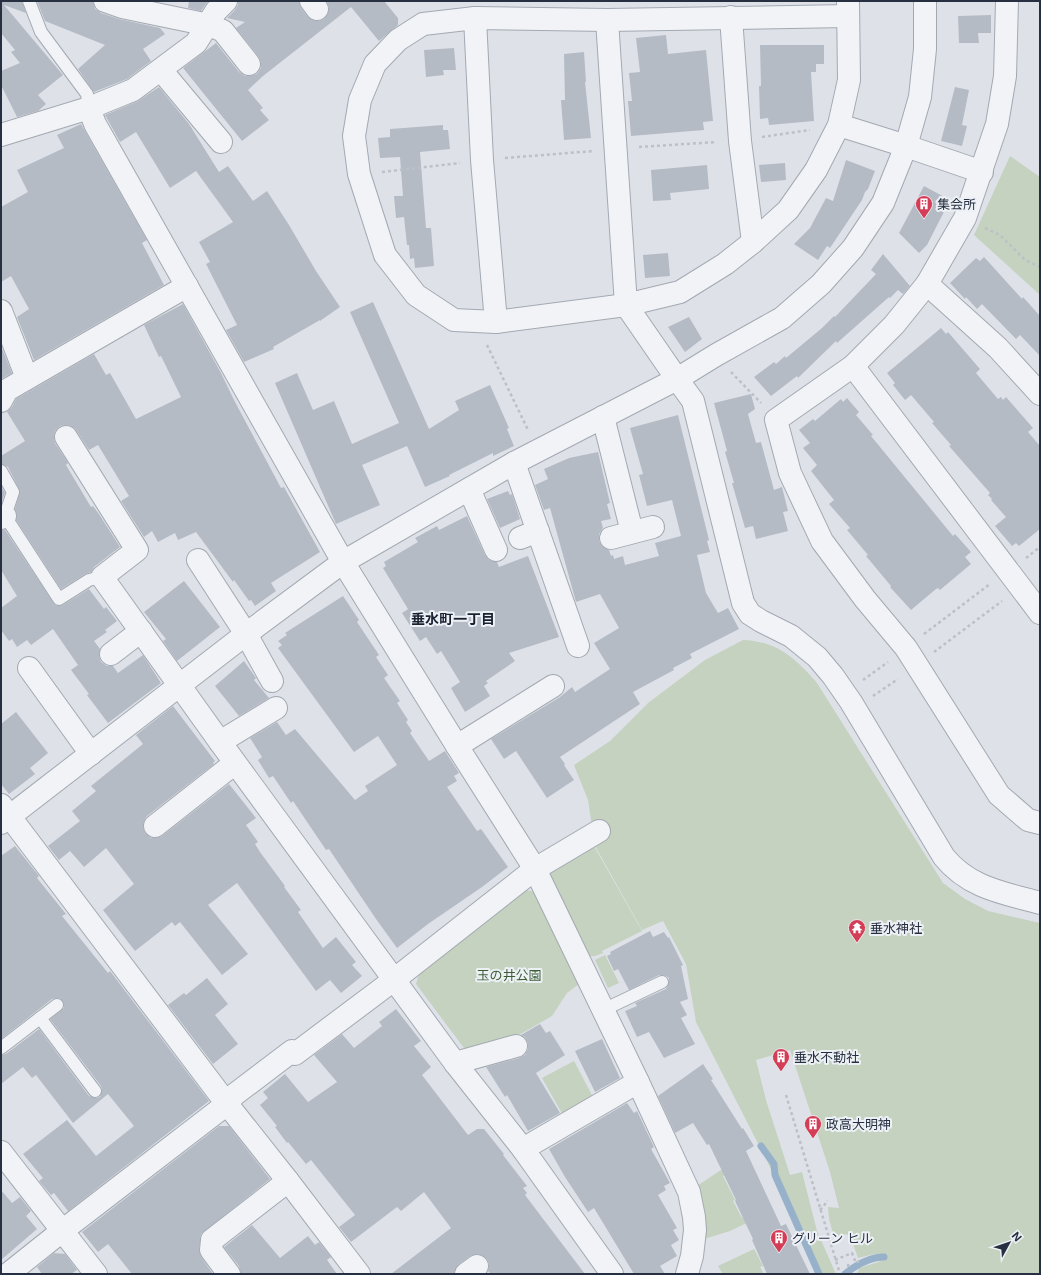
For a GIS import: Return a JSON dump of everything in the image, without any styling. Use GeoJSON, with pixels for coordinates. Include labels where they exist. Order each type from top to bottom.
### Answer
{"type":"FeatureCollection","features":[{"type":"Feature","properties":{"kind":"street"},"geometry":{"type":"LineString","coordinates":[[105,1],[122,7],[209,25],[223,31],[249,64]]}},
{"type":"Feature","properties":{"kind":"street"},"geometry":{"type":"LineString","coordinates":[[1,135],[89,108],[133,90],[196,43],[209,25],[216,11],[226,1]]}},
{"type":"Feature","properties":{"kind":"street"},"geometry":{"type":"LineString","coordinates":[[359,1274],[4,814],[91,754],[246,634],[343,562],[514,463],[677,379],[782,318],[821,284],[853,248],[883,203],[906,146],[920,97],[925,49],[925,1]]}},
{"type":"Feature","properties":{"kind":"street"},"geometry":{"type":"LineString","coordinates":[[1007,1],[1005,76],[996,124],[982,172],[965,218],[927,284],[894,325],[853,366],[776,420],[790,473],[822,541],[911,657],[999,795],[1028,820],[1040,823]]}},
{"type":"Feature","properties":{"kind":"street"},"geometry":{"type":"LineString","coordinates":[[848,8],[849,80],[839,125],[816,170],[788,210],[754,242],[725,264],[680,292],[626,305],[496,322],[454,320],[416,295],[389,261],[385,255],[359,174],[354,136],[360,100],[376,64],[398,40],[423,24],[474,18],[607,20],[732,17],[848,8]]}},
{"type":"Feature","properties":{"kind":"street"},"geometry":{"type":"LineString","coordinates":[[732,17],[740,141],[754,242]]}},
{"type":"Feature","properties":{"kind":"street"},"geometry":{"type":"LineString","coordinates":[[474,18],[482,160],[496,322]]}},
{"type":"Feature","properties":{"kind":"street"},"geometry":{"type":"LineString","coordinates":[[607,20],[626,305],[693,401],[744,603],[750,614],[791,636],[817,657],[834,676],[948,863],[964,876],[982,886],[1040,902]]}},
{"type":"Feature","properties":{"kind":"street"},"geometry":{"type":"LineString","coordinates":[[161,70],[221,142]]}},
{"type":"Feature","properties":{"kind":"street"},"geometry":{"type":"LineString","coordinates":[[89,108],[95,124],[343,562],[535,869],[684,1180],[692,1205],[695,1230],[695,1243],[687,1274]]}},
{"type":"Feature","properties":{"kind":"street"},"geometry":{"type":"LineString","coordinates":[[839,125],[982,172]]}},
{"type":"Feature","properties":{"kind":"street"},"geometry":{"type":"LineString","coordinates":[[927,284],[998,348],[1040,394]]}},
{"type":"Feature","properties":{"kind":"street"},"geometry":{"type":"LineString","coordinates":[[1,401],[7,390],[187,286]]}},
{"type":"Feature","properties":{"kind":"street"},"geometry":{"type":"LineString","coordinates":[[1,311],[27,378]]}},
{"type":"Feature","properties":{"kind":"street"},"geometry":{"type":"LineString","coordinates":[[853,366],[1040,613]]}},
{"type":"Feature","properties":{"kind":"street"},"geometry":{"type":"LineString","coordinates":[[603,417],[621,535],[653,527]]}},
{"type":"Feature","properties":{"kind":"street"},"geometry":{"type":"LineString","coordinates":[[66,437],[137,550],[102,577],[235,763],[456,1063],[523,1149],[612,1274]]}},
{"type":"Feature","properties":{"kind":"street"},"geometry":{"type":"LineString","coordinates":[[514,463],[529,535],[579,631]]}},
{"type":"Feature","properties":{"kind":"street"},"geometry":{"type":"LineString","coordinates":[[469,490],[496,550]]}},
{"type":"Feature","properties":{"kind":"street"},"geometry":{"type":"LineString","coordinates":[[198,560],[246,634],[272,681]]}},
{"type":"Feature","properties":{"kind":"street"},"geometry":{"type":"LineString","coordinates":[[111,654],[141,631]]}},
{"type":"Feature","properties":{"kind":"street"},"geometry":{"type":"LineString","coordinates":[[29,668],[91,754]]}},
{"type":"Feature","properties":{"kind":"street"},"geometry":{"type":"LineString","coordinates":[[457,746],[552,686]]}},
{"type":"Feature","properties":{"kind":"street"},"geometry":{"type":"LineString","coordinates":[[220,742],[276,708]]}},
{"type":"Feature","properties":{"kind":"street"},"geometry":{"type":"LineString","coordinates":[[155,826],[235,763]]}},
{"type":"Feature","properties":{"kind":"street"},"geometry":{"type":"LineString","coordinates":[[8,1274],[227,1104],[234,1095],[292,1051],[295,1054],[395,979],[535,869],[599,831]]}},
{"type":"Feature","properties":{"kind":"street"},"geometry":{"type":"LineString","coordinates":[[456,1063],[516,1046]]}},
{"type":"Feature","properties":{"kind":"street"},"geometry":{"type":"LineString","coordinates":[[523,1149],[638,1082]]}},
{"type":"Feature","properties":{"kind":"street"},"geometry":{"type":"LineString","coordinates":[[1,1152],[96,1274]]}},
{"type":"Feature","properties":{"kind":"street"},"geometry":{"type":"LineString","coordinates":[[229,1274],[211,1250],[212,1240],[288,1181]]}},
{"type":"Feature","properties":{"kind":"lane"},"geometry":{"type":"LineString","coordinates":[[29,1],[41,32],[87,94],[89,108]]}},
{"type":"Feature","properties":{"kind":"lane"},"geometry":{"type":"LineString","coordinates":[[1,471],[13,492],[3,517],[58,599],[89,580],[102,577]]}},
{"type":"Feature","properties":{"kind":"lane"},"geometry":{"type":"LineString","coordinates":[[603,1010],[662,982]]}},
{"type":"Feature","properties":{"kind":"lane"},"geometry":{"type":"LineString","coordinates":[[1,1048],[57,1005]]}},
{"type":"Feature","properties":{"kind":"lane"},"geometry":{"type":"LineString","coordinates":[[40,1018],[95,1091]]}},
{"type":"Feature","properties":{"kind":"path"},"geometry":{"type":"LineString","coordinates":[[965,218],[1000,236],[1025,260],[1040,267]]}},
{"type":"Feature","properties":{"kind":"path"},"geometry":{"type":"LineString","coordinates":[[496,322],[485,339],[538,451]]}},
{"type":"Feature","properties":{"kind":"path"},"geometry":{"type":"LineString","coordinates":[[716,355],[776,420]]}},
{"type":"Feature","properties":{"kind":"path"},"geometry":{"type":"LineString","coordinates":[[851,702],[874,696],[911,657],[1014,579],[1040,547]]}},
{"type":"Feature","properties":{"kind":"path"},"geometry":{"type":"LineString","coordinates":[[851,702],[863,680],[911,657],[1014,579]]}},
{"type":"Feature","properties":{"kind":"path"},"geometry":{"type":"LineString","coordinates":[[786,1095],[840,1274]]}},
{"type":"Feature","properties":{"kind":"path"},"geometry":{"type":"LineString","coordinates":[[820,1210],[827,1200]]}},
{"type":"Feature","properties":{"kind":"path"},"geometry":{"type":"LineString","coordinates":[[835,1260],[852,1253],[856,1263],[859,1261]]}},
{"type":"Feature","properties":{"kind":"path"},"geometry":{"type":"LineString","coordinates":[[848,1264],[849,1270]]}},
{"type":"Feature","properties":{"kind":"green space"},"geometry":{"type":"Polygon","coordinates":[[[1010,156],[1040,177],[1040,295],[974,235],[1010,156]]]}},
{"type":"Feature","properties":{"kind":"green space","name":"垂水神社"},"geometry":{"type":"Polygon","coordinates":[[[743,640],[766,644],[785,653],[801,666],[817,683],[943,883],[965,899],[988,911],[1040,923],[1040,1274],[855,1274],[858,1272],[859,1268],[885,1260],[886,1257],[884,1254],[874,1254],[858,1258],[851,1238],[846,1234],[834,1237],[829,1219],[828,1207],[839,1208],[830,1172],[790,1050],[756,1060],[766,1100],[790,1175],[802,1172],[817,1231],[836,1274],[817,1274],[773,1173],[696,1022],[686,964],[663,921],[642,930],[595,846],[588,800],[574,765],[610,741],[648,703],[705,660],[743,640]]]}},
{"type":"Feature","properties":{"kind":"green space"},"geometry":{"type":"Polygon","coordinates":[[[594,846],[642,931],[602,951],[603,953],[595,956],[589,956],[548,872],[594,846]]]}},
{"type":"Feature","properties":{"kind":"green space","name":"玉の井公園"},"geometry":{"type":"Polygon","coordinates":[[[525,890],[537,892],[579,984],[567,993],[552,1016],[503,1044],[467,1052],[416,984],[419,974],[525,890]]]}},
{"type":"Feature","properties":{"kind":"green space"},"geometry":{"type":"Polygon","coordinates":[[[605,955],[619,983],[608,988],[595,960],[605,955]]]}},
{"type":"Feature","properties":{"kind":"green space"},"geometry":{"type":"Polygon","coordinates":[[[574,1061],[594,1099],[564,1117],[542,1078],[574,1061]]]}},
{"type":"Feature","properties":{"kind":"green space"},"geometry":{"type":"Polygon","coordinates":[[[724,1168],[736,1169],[723,1176],[742,1218],[746,1216],[749,1222],[730,1231],[704,1239],[697,1186],[724,1168]]]}},
{"type":"Feature","properties":{"kind":"green space"},"geometry":{"type":"Polygon","coordinates":[[[754,1249],[763,1266],[760,1267],[764,1274],[723,1274],[718,1266],[754,1249]]]}},
{"type":"Feature","properties":{"kind":"building"},"geometry":{"type":"Polygon","coordinates":[[[1,1],[22,1],[26,13],[4,5],[63,75],[38,95],[46,104],[38,111],[17,117],[1,85],[1,71],[20,63],[11,52],[15,50],[1,33],[1,1]]]}},
{"type":"Feature","properties":{"kind":"building"},"geometry":{"type":"Polygon","coordinates":[[[37,1],[93,1],[95,9],[101,13],[119,19],[160,28],[165,34],[143,49],[151,61],[127,79],[94,92],[78,69],[105,45],[45,21],[37,1]]]}},
{"type":"Feature","properties":{"kind":"building"},"geometry":{"type":"Polygon","coordinates":[[[189,1],[208,1],[201,11],[188,8],[189,1]]]}},
{"type":"Feature","properties":{"kind":"building"},"geometry":{"type":"Polygon","coordinates":[[[238,1],[299,1],[301,8],[307,16],[312,20],[318,21],[324,19],[328,14],[329,8],[327,1],[384,1],[398,18],[398,25],[379,41],[351,7],[263,76],[248,90],[263,108],[260,110],[269,120],[242,141],[183,68],[216,43],[239,72],[245,76],[257,74],[261,68],[259,57],[236,28],[245,22],[227,18],[235,10],[238,5],[238,1]]]}},
{"type":"Feature","properties":{"kind":"building"},"geometry":{"type":"Polygon","coordinates":[[[991,15],[991,33],[978,33],[979,43],[959,43],[958,16],[991,15]]]}},
{"type":"Feature","properties":{"kind":"building"},"geometry":{"type":"Polygon","coordinates":[[[666,35],[668,54],[706,50],[713,121],[703,122],[704,130],[631,136],[628,101],[632,101],[629,73],[640,72],[636,38],[666,35]]]}},
{"type":"Feature","properties":{"kind":"building"},"geometry":{"type":"Polygon","coordinates":[[[760,45],[824,45],[824,64],[816,64],[816,72],[811,72],[814,121],[769,125],[768,118],[760,119],[760,45]]]}},
{"type":"Feature","properties":{"kind":"building"},"geometry":{"type":"Polygon","coordinates":[[[454,48],[456,70],[443,70],[444,75],[426,77],[424,50],[454,48]]]}},
{"type":"Feature","properties":{"kind":"building"},"geometry":{"type":"Polygon","coordinates":[[[584,52],[585,82],[591,138],[564,140],[561,100],[565,100],[564,54],[584,52]]]}},
{"type":"Feature","properties":{"kind":"building"},"geometry":{"type":"Polygon","coordinates":[[[159,87],[189,124],[219,172],[228,166],[253,201],[267,191],[340,307],[320,321],[273,347],[274,349],[244,362],[226,330],[237,325],[206,264],[210,262],[199,242],[233,222],[196,171],[170,188],[136,132],[120,142],[105,115],[138,101],[159,87]]]}},
{"type":"Feature","properties":{"kind":"building"},"geometry":{"type":"Polygon","coordinates":[[[955,87],[969,90],[962,125],[967,126],[962,146],[941,141],[955,87]]]}},
{"type":"Feature","properties":{"kind":"building"},"geometry":{"type":"Polygon","coordinates":[[[81,124],[147,240],[142,243],[164,285],[34,360],[17,317],[29,309],[11,276],[1,282],[1,207],[28,192],[17,170],[64,148],[57,135],[81,124]]]}},
{"type":"Feature","properties":{"kind":"building"},"geometry":{"type":"Polygon","coordinates":[[[443,125],[443,130],[448,130],[450,149],[420,152],[426,228],[431,228],[434,266],[415,268],[414,258],[410,259],[404,217],[396,218],[394,196],[403,196],[400,157],[380,158],[378,138],[390,137],[390,129],[443,125]]]}},
{"type":"Feature","properties":{"kind":"building"},"geometry":{"type":"Polygon","coordinates":[[[846,160],[875,171],[862,200],[830,248],[827,246],[818,260],[794,244],[810,228],[826,198],[833,201],[846,160]]]}},
{"type":"Feature","properties":{"kind":"building"},"geometry":{"type":"Polygon","coordinates":[[[785,163],[786,180],[761,182],[759,165],[785,163]]]}},
{"type":"Feature","properties":{"kind":"building"},"geometry":{"type":"Polygon","coordinates":[[[707,165],[709,189],[670,193],[671,200],[653,201],[651,170],[707,165]]]}},
{"type":"Feature","properties":{"kind":"building","name":"集会所"},"geometry":{"type":"Polygon","coordinates":[[[924,186],[950,200],[927,245],[919,253],[899,233],[924,186]]]}},
{"type":"Feature","properties":{"kind":"building"},"geometry":{"type":"Polygon","coordinates":[[[668,253],[670,276],[645,278],[643,255],[668,253]]]}},
{"type":"Feature","properties":{"kind":"building"},"geometry":{"type":"Polygon","coordinates":[[[883,254],[910,286],[903,294],[898,290],[890,298],[889,297],[837,343],[836,341],[798,378],[797,376],[771,396],[754,377],[774,362],[776,364],[785,356],[786,358],[834,316],[835,317],[876,274],[871,270],[883,254]]]}},
{"type":"Feature","properties":{"kind":"building"},"geometry":{"type":"Polygon","coordinates":[[[984,257],[1022,299],[1023,297],[1040,316],[1040,356],[1020,335],[1016,339],[982,304],[977,309],[950,283],[976,258],[980,261],[984,257]]]}},
{"type":"Feature","properties":{"kind":"building"},"geometry":{"type":"Polygon","coordinates":[[[373,302],[429,429],[459,410],[455,401],[490,385],[509,428],[507,429],[514,446],[493,456],[493,453],[449,475],[450,476],[425,487],[407,446],[362,465],[380,505],[336,524],[275,383],[297,373],[313,410],[334,401],[352,444],[399,423],[350,312],[373,302]]]}},
{"type":"Feature","properties":{"kind":"building"},"geometry":{"type":"Polygon","coordinates":[[[183,304],[281,488],[284,487],[320,552],[271,583],[276,591],[255,606],[251,600],[249,601],[234,580],[233,582],[196,532],[178,540],[175,533],[158,542],[152,531],[144,537],[121,501],[129,496],[98,445],[89,450],[76,430],[71,426],[66,425],[60,426],[55,431],[55,443],[68,463],[66,465],[91,507],[93,506],[99,514],[120,547],[94,567],[91,572],[85,574],[61,589],[16,520],[17,516],[15,509],[20,491],[8,467],[1,464],[1,456],[25,441],[7,412],[12,407],[16,399],[94,354],[106,375],[110,373],[136,419],[181,397],[161,356],[159,357],[144,325],[183,304]]]}},
{"type":"Feature","properties":{"kind":"building"},"geometry":{"type":"Polygon","coordinates":[[[689,317],[702,339],[685,352],[668,327],[689,317]]]}},
{"type":"Feature","properties":{"kind":"building"},"geometry":{"type":"Polygon","coordinates":[[[941,328],[946,334],[948,332],[980,369],[976,373],[998,399],[1001,397],[1003,400],[1006,397],[1033,428],[1028,432],[1040,446],[1040,529],[1019,546],[1016,543],[1012,546],[995,526],[1006,517],[991,500],[992,499],[988,495],[990,493],[949,446],[951,445],[932,423],[934,422],[911,395],[905,400],[893,385],[895,383],[887,373],[941,328]]]}},
{"type":"Feature","properties":{"kind":"building"},"geometry":{"type":"Polygon","coordinates":[[[1,346],[12,373],[1,379],[1,346]]]}},
{"type":"Feature","properties":{"kind":"building"},"geometry":{"type":"Polygon","coordinates":[[[751,394],[755,409],[748,414],[756,443],[761,442],[774,490],[782,487],[788,511],[783,512],[788,531],[756,539],[753,526],[745,528],[732,483],[734,483],[725,452],[727,451],[714,403],[751,394]]]}},
{"type":"Feature","properties":{"kind":"building"},"geometry":{"type":"Polygon","coordinates":[[[847,398],[859,412],[856,415],[873,435],[871,436],[953,536],[955,534],[971,552],[965,557],[971,564],[940,590],[938,588],[936,589],[911,610],[890,587],[891,586],[866,556],[868,555],[847,530],[850,528],[829,504],[834,500],[811,471],[817,465],[803,448],[810,443],[799,430],[813,419],[815,421],[841,399],[843,402],[847,398]]]}},
{"type":"Feature","properties":{"kind":"building"},"geometry":{"type":"Polygon","coordinates":[[[678,415],[709,540],[707,541],[710,552],[697,555],[706,593],[718,613],[728,608],[739,629],[690,654],[692,658],[673,668],[674,670],[633,692],[640,704],[560,757],[574,780],[547,798],[516,751],[504,759],[491,739],[560,697],[572,687],[575,692],[610,669],[594,643],[619,628],[600,594],[576,602],[550,508],[544,510],[535,485],[548,479],[544,469],[569,458],[598,452],[610,503],[607,504],[611,519],[601,521],[603,528],[599,534],[599,541],[602,546],[609,550],[614,559],[623,556],[625,565],[659,556],[655,543],[681,536],[672,500],[647,506],[639,475],[643,474],[630,428],[678,415]]]}},
{"type":"Feature","properties":{"kind":"building"},"geometry":{"type":"Polygon","coordinates":[[[1,486],[5,493],[1,504],[1,486]]]}},
{"type":"Feature","properties":{"kind":"building"},"geometry":{"type":"Polygon","coordinates":[[[508,491],[510,495],[512,494],[520,519],[500,528],[487,499],[508,491]]]}},
{"type":"Feature","properties":{"kind":"building"},"geometry":{"type":"Polygon","coordinates":[[[467,516],[485,555],[489,560],[497,562],[499,567],[528,556],[559,637],[509,653],[515,661],[486,681],[488,683],[484,686],[490,696],[465,712],[451,688],[460,682],[441,651],[437,654],[426,637],[420,641],[402,613],[408,609],[383,568],[386,566],[384,562],[418,542],[415,538],[437,526],[439,530],[467,516]]]}},
{"type":"Feature","properties":{"kind":"building"},"geometry":{"type":"Polygon","coordinates":[[[1,530],[5,530],[55,605],[63,605],[89,589],[104,609],[106,607],[117,621],[105,630],[107,632],[94,641],[100,649],[99,656],[101,662],[107,666],[113,666],[118,673],[143,655],[161,683],[108,723],[71,670],[78,665],[53,629],[31,645],[27,640],[17,647],[12,639],[9,641],[1,630],[1,608],[17,596],[1,570],[1,530]]]}},
{"type":"Feature","properties":{"kind":"building"},"geometry":{"type":"Polygon","coordinates":[[[184,581],[220,627],[177,661],[163,641],[166,639],[144,612],[184,581]]]}},
{"type":"Feature","properties":{"kind":"building"},"geometry":{"type":"Polygon","coordinates":[[[343,596],[359,620],[357,622],[379,655],[376,657],[388,675],[384,678],[400,701],[397,703],[408,720],[406,722],[412,731],[410,733],[429,761],[445,751],[459,773],[454,776],[457,781],[447,787],[477,831],[481,829],[508,867],[397,948],[329,849],[326,850],[293,801],[291,803],[273,776],[269,778],[258,760],[262,757],[250,738],[277,722],[286,735],[295,729],[355,800],[368,791],[365,786],[397,765],[378,736],[354,752],[278,648],[282,645],[278,641],[287,635],[285,633],[343,596]]]}},
{"type":"Feature","properties":{"kind":"building"},"geometry":{"type":"Polygon","coordinates":[[[244,661],[256,678],[254,680],[269,698],[239,716],[215,686],[244,661]]]}},
{"type":"Feature","properties":{"kind":"building"},"geometry":{"type":"Polygon","coordinates":[[[173,706],[215,761],[213,763],[214,764],[147,816],[143,827],[145,833],[151,838],[162,836],[229,784],[256,818],[246,825],[258,842],[255,844],[301,910],[298,912],[323,948],[336,937],[356,962],[352,965],[362,976],[341,993],[330,980],[316,991],[237,883],[208,905],[248,954],[222,975],[180,922],[175,926],[172,922],[135,951],[103,910],[134,884],[106,848],[84,867],[70,851],[59,860],[48,846],[80,821],[72,811],[96,791],[91,786],[143,744],[136,735],[173,706]]]}},
{"type":"Feature","properties":{"kind":"building"},"geometry":{"type":"Polygon","coordinates":[[[16,712],[48,753],[30,768],[35,774],[9,794],[1,784],[1,724],[16,712]]]}},
{"type":"Feature","properties":{"kind":"building"},"geometry":{"type":"Polygon","coordinates":[[[15,846],[39,876],[37,878],[66,914],[62,916],[108,973],[110,971],[209,1101],[68,1211],[54,1193],[51,1195],[39,1181],[43,1178],[23,1154],[67,1120],[96,1156],[134,1126],[108,1094],[73,1123],[36,1075],[32,1078],[23,1067],[1,1084],[1,1055],[6,1054],[39,1029],[89,1096],[96,1098],[100,1097],[102,1090],[101,1086],[50,1019],[64,1008],[64,1004],[60,998],[52,999],[1,1039],[1,856],[15,846]]]}},
{"type":"Feature","properties":{"kind":"building"},"geometry":{"type":"Polygon","coordinates":[[[650,931],[653,937],[664,932],[668,938],[669,937],[683,965],[681,966],[688,999],[680,1002],[687,1015],[681,1018],[695,1044],[664,1058],[649,1032],[637,1037],[625,1011],[637,1006],[635,1003],[666,989],[669,983],[669,978],[659,975],[629,990],[618,969],[614,971],[607,956],[611,954],[610,952],[650,931]]]}},
{"type":"Feature","properties":{"kind":"building"},"geometry":{"type":"Polygon","coordinates":[[[207,978],[228,1004],[215,1015],[238,1044],[213,1064],[168,1005],[184,993],[186,995],[207,978]]]}},
{"type":"Feature","properties":{"kind":"building"},"geometry":{"type":"Polygon","coordinates":[[[396,1009],[421,1041],[414,1046],[431,1067],[422,1075],[468,1135],[477,1129],[484,1129],[527,1186],[523,1188],[527,1193],[525,1195],[585,1274],[491,1274],[488,1271],[489,1265],[487,1259],[482,1255],[476,1254],[470,1256],[459,1264],[455,1269],[454,1274],[391,1274],[451,1228],[424,1192],[401,1211],[397,1207],[351,1242],[339,1227],[355,1215],[311,1160],[306,1164],[275,1127],[277,1126],[260,1105],[268,1098],[263,1092],[285,1074],[308,1102],[337,1082],[314,1055],[342,1034],[354,1048],[382,1026],[379,1022],[396,1009]]]}},
{"type":"Feature","properties":{"kind":"building"},"geometry":{"type":"Polygon","coordinates":[[[540,1024],[546,1033],[550,1031],[565,1055],[536,1073],[560,1113],[528,1131],[507,1095],[505,1097],[486,1067],[525,1055],[528,1049],[528,1043],[525,1037],[521,1035],[540,1024]]]}},
{"type":"Feature","properties":{"kind":"building"},"geometry":{"type":"Polygon","coordinates":[[[602,1039],[620,1078],[595,1092],[575,1051],[602,1039]]]}},
{"type":"Feature","properties":{"kind":"building"},"geometry":{"type":"Polygon","coordinates":[[[703,1064],[713,1079],[711,1080],[754,1146],[746,1151],[781,1226],[786,1224],[810,1274],[767,1274],[752,1240],[753,1239],[735,1201],[736,1200],[709,1144],[707,1145],[693,1123],[675,1133],[658,1096],[703,1064]]]}},
{"type":"Feature","properties":{"kind":"building"},"geometry":{"type":"Polygon","coordinates":[[[627,1103],[634,1113],[637,1111],[654,1147],[651,1149],[670,1183],[664,1186],[666,1190],[658,1195],[677,1228],[673,1230],[679,1240],[671,1245],[677,1256],[660,1266],[665,1274],[634,1274],[594,1208],[588,1212],[549,1149],[627,1103]]]}},
{"type":"Feature","properties":{"kind":"building"},"geometry":{"type":"Polygon","coordinates":[[[219,1126],[229,1126],[270,1179],[201,1234],[199,1249],[201,1257],[213,1274],[132,1274],[108,1244],[98,1252],[82,1232],[219,1126]]]}},
{"type":"Feature","properties":{"kind":"building"},"geometry":{"type":"Polygon","coordinates":[[[1,1190],[12,1203],[20,1197],[31,1211],[26,1216],[37,1229],[1,1260],[1,1190]]]}},
{"type":"Feature","properties":{"kind":"building"},"geometry":{"type":"Polygon","coordinates":[[[252,1225],[280,1258],[308,1236],[315,1245],[319,1242],[331,1257],[327,1260],[337,1274],[241,1274],[239,1266],[224,1247],[252,1225]]]}},
{"type":"Feature","properties":{"kind":"building"},"geometry":{"type":"Polygon","coordinates":[[[54,1253],[65,1254],[77,1270],[71,1274],[42,1274],[37,1267],[54,1253]]]}},
{"type":"Feature","properties":{"kind":"waterway"},"geometry":{"type":"LineString","coordinates":[[761,1146],[774,1164],[775,1175],[819,1274]]}},
{"type":"Feature","properties":{"kind":"waterway"},"geometry":{"type":"LineString","coordinates":[[845,1274],[863,1262],[873,1258],[884,1257]]}},
{"type":"Feature","properties":{"kind":"place","name":"集会所"},"geometry":{"type":"Point","coordinates":[924,219]}},
{"type":"Feature","properties":{"kind":"place","name":"垂水神社"},"geometry":{"type":"Point","coordinates":[857,943]}},
{"type":"Feature","properties":{"kind":"place","name":"垂水不動社"},"geometry":{"type":"Point","coordinates":[781,1072]}},
{"type":"Feature","properties":{"kind":"place","name":"政高大明神"},"geometry":{"type":"Point","coordinates":[813,1139]}},
{"type":"Feature","properties":{"kind":"place","name":"グリーン ヒル"},"geometry":{"type":"Point","coordinates":[779,1253]}},
{"type":"Feature","properties":{"kind":"district","name":"垂水町一丁目"},"geometry":{"type":"Point","coordinates":[453,619]}}]}
